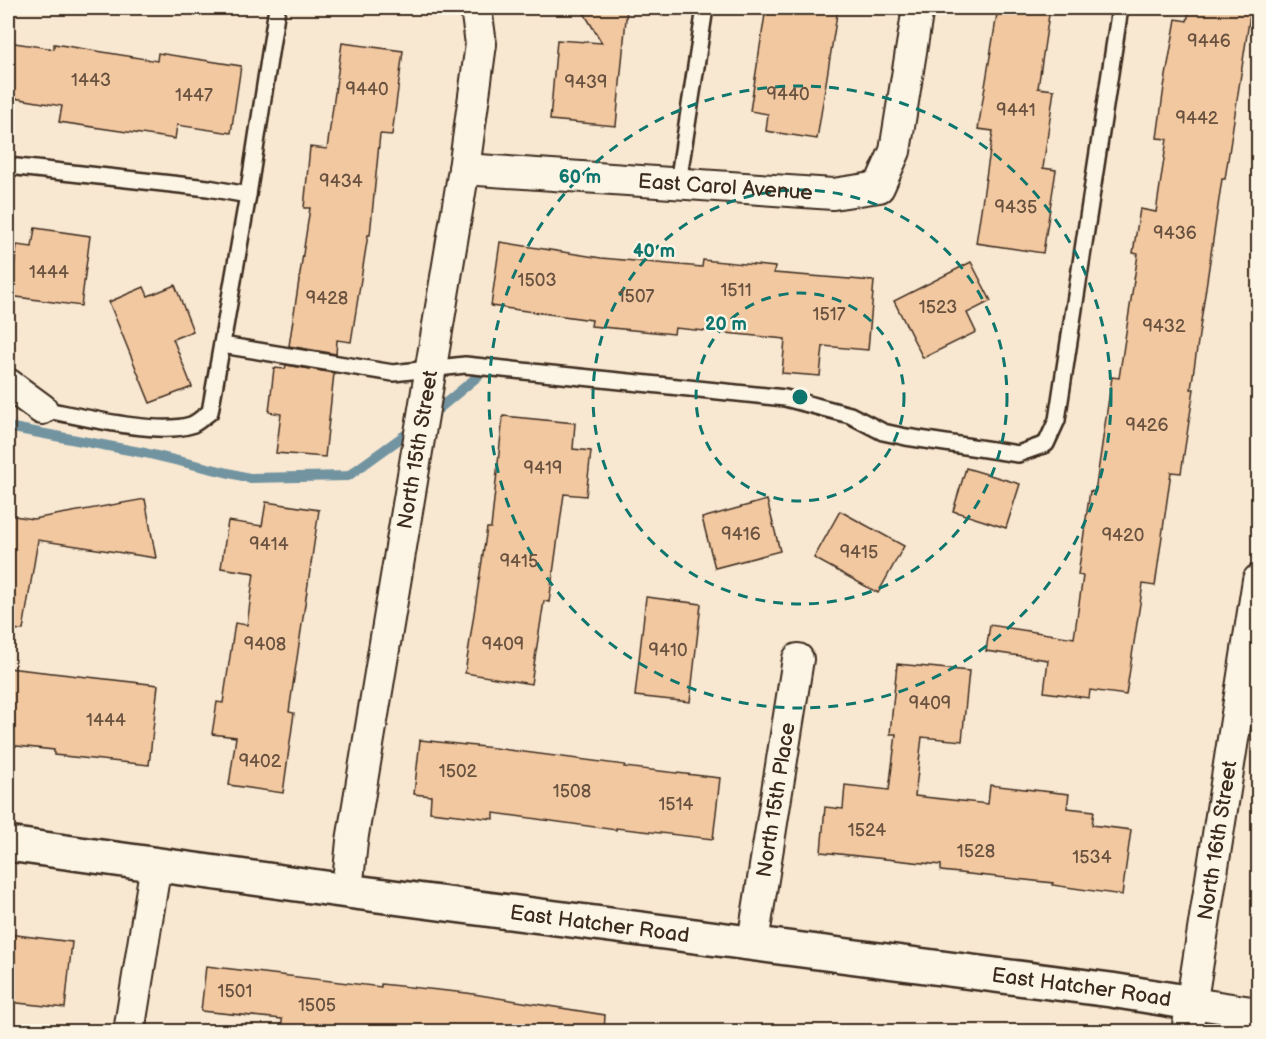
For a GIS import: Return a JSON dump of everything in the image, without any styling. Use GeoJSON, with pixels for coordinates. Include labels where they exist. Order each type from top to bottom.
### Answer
{"type":"FeatureCollection","features":[{"type":"Feature","properties":{"kind":"street","name":"North 15th Street"},"geometry":{"type":"LineString","coordinates":[[347,891],[352,841],[464,169],[481,44],[476,8]]}},
{"type":"Feature","properties":{"kind":"street","name":"East Carol Avenue"},"geometry":{"type":"LineString","coordinates":[[464,169],[832,194],[879,187],[895,151],[918,8]]}},
{"type":"Feature","properties":{"kind":"street"},"geometry":{"type":"LineString","coordinates":[[8,384],[42,409]]}},
{"type":"Feature","properties":{"kind":"street","name":"North 16th Street"},"geometry":{"type":"LineString","coordinates":[[1190,1017],[1258,580]]}},
{"type":"Feature","properties":{"kind":"street","name":"North 15th Place"},"geometry":{"type":"LineString","coordinates":[[753,942],[798,658]]}},
{"type":"Feature","properties":{"kind":"street","name":"East Hatcher Road"},"geometry":{"type":"LineString","coordinates":[[8,844],[347,891],[1099,988],[1190,1017]]}},
{"type":"Feature","properties":{"kind":"street"},"geometry":{"type":"LineString","coordinates":[[129,1032],[156,864]]}},
{"type":"Feature","properties":{"kind":"street"},"geometry":{"type":"LineString","coordinates":[[1190,1017],[1258,1013]]}},
{"type":"Feature","properties":{"kind":"lane"},"geometry":{"type":"LineString","coordinates":[[42,409],[165,429],[192,425],[210,412],[248,195],[277,8]]}},
{"type":"Feature","properties":{"kind":"lane"},"geometry":{"type":"LineString","coordinates":[[678,183],[705,8]]}},
{"type":"Feature","properties":{"kind":"lane"},"geometry":{"type":"LineString","coordinates":[[222,345],[393,373],[465,365],[785,398],[850,415],[883,432],[906,437],[1018,454],[1046,444],[1056,420],[1120,8]]}},
{"type":"Feature","properties":{"kind":"lane"},"geometry":{"type":"LineString","coordinates":[[8,166],[208,188],[248,195]]}},
{"type":"Feature","properties":{"kind":"building"},"geometry":{"type":"Polygon","coordinates":[[[581,8],[627,8],[616,126],[550,120],[557,40],[602,43],[581,8]]]}},
{"type":"Feature","properties":{"kind":"building"},"geometry":{"type":"Polygon","coordinates":[[[766,8],[838,8],[817,139],[766,131],[768,114],[750,111],[766,8]]]}},
{"type":"Feature","properties":{"kind":"building"},"geometry":{"type":"Polygon","coordinates":[[[998,8],[1050,8],[1038,88],[1054,90],[1043,168],[1056,170],[1043,253],[976,243],[993,131],[978,129],[998,8]]]}},
{"type":"Feature","properties":{"kind":"building"},"geometry":{"type":"Polygon","coordinates":[[[1190,8],[1251,8],[1225,179],[1222,179],[1181,473],[1171,472],[1155,586],[1143,584],[1126,695],[1090,690],[1089,698],[1044,692],[1048,660],[986,651],[990,625],[1074,638],[1083,576],[1078,575],[1090,491],[1095,492],[1112,377],[1119,378],[1138,254],[1133,253],[1140,209],[1156,212],[1167,139],[1157,138],[1164,87],[1176,19],[1187,21],[1190,8]]]}},
{"type":"Feature","properties":{"kind":"building"},"geometry":{"type":"Polygon","coordinates":[[[8,42],[54,49],[54,44],[157,61],[158,53],[241,66],[231,133],[177,125],[175,139],[59,122],[62,106],[8,97],[8,42]]]}},
{"type":"Feature","properties":{"kind":"building"},"geometry":{"type":"Polygon","coordinates":[[[342,43],[403,51],[392,135],[380,134],[370,235],[368,235],[351,342],[337,340],[336,354],[289,346],[310,208],[304,208],[310,147],[327,149],[342,43]]]}},
{"type":"Feature","properties":{"kind":"building"},"geometry":{"type":"Polygon","coordinates":[[[35,228],[90,236],[81,306],[10,296],[17,245],[32,247],[35,228]]]}},
{"type":"Feature","properties":{"kind":"building"},"geometry":{"type":"Polygon","coordinates":[[[500,242],[601,258],[702,267],[703,260],[775,267],[774,273],[874,281],[868,350],[823,346],[820,376],[782,373],[785,339],[675,328],[674,334],[591,326],[592,320],[491,306],[500,242]]]}},
{"type":"Feature","properties":{"kind":"building"},"geometry":{"type":"Polygon","coordinates":[[[971,262],[991,301],[967,313],[976,332],[923,358],[894,301],[971,262]]]}},
{"type":"Feature","properties":{"kind":"building"},"geometry":{"type":"Polygon","coordinates":[[[175,285],[193,331],[173,339],[192,387],[150,403],[109,302],[144,287],[148,296],[175,285]]]}},
{"type":"Feature","properties":{"kind":"building"},"geometry":{"type":"Polygon","coordinates":[[[286,365],[334,373],[325,457],[276,453],[281,414],[269,412],[274,368],[285,369],[286,365]]]}},
{"type":"Feature","properties":{"kind":"building"},"geometry":{"type":"Polygon","coordinates":[[[503,416],[575,423],[573,449],[591,451],[586,496],[564,494],[549,602],[544,601],[531,684],[465,673],[487,528],[491,528],[503,416]]]}},
{"type":"Feature","properties":{"kind":"building"},"geometry":{"type":"Polygon","coordinates":[[[966,468],[1020,484],[1006,528],[953,511],[966,468]]]}},
{"type":"Feature","properties":{"kind":"building"},"geometry":{"type":"Polygon","coordinates":[[[145,499],[156,558],[38,540],[23,630],[8,629],[8,515],[33,519],[145,499]]]}},
{"type":"Feature","properties":{"kind":"building"},"geometry":{"type":"Polygon","coordinates":[[[767,500],[780,551],[715,568],[702,518],[767,500]]]}},
{"type":"Feature","properties":{"kind":"building"},"geometry":{"type":"Polygon","coordinates":[[[266,502],[319,510],[289,712],[294,713],[283,793],[229,785],[236,737],[212,734],[217,702],[223,703],[235,623],[247,625],[254,573],[221,568],[228,521],[262,526],[266,502]]]}},
{"type":"Feature","properties":{"kind":"building"},"geometry":{"type":"Polygon","coordinates":[[[840,511],[904,546],[878,593],[814,558],[840,511]]]}},
{"type":"Feature","properties":{"kind":"building"},"geometry":{"type":"Polygon","coordinates":[[[646,597],[701,604],[690,702],[635,696],[646,597]]]}},
{"type":"Feature","properties":{"kind":"building"},"geometry":{"type":"Polygon","coordinates":[[[897,664],[969,671],[962,741],[922,737],[915,796],[988,804],[990,785],[1069,794],[1067,808],[1094,811],[1092,825],[1131,830],[1122,895],[1052,885],[1053,883],[941,871],[941,865],[821,852],[825,807],[843,809],[845,785],[889,790],[896,734],[890,734],[897,664]]]}},
{"type":"Feature","properties":{"kind":"building"},"geometry":{"type":"Polygon","coordinates":[[[8,668],[158,685],[149,765],[54,755],[54,750],[8,745],[8,668]]]}},
{"type":"Feature","properties":{"kind":"building"},"geometry":{"type":"Polygon","coordinates":[[[420,740],[720,778],[713,839],[616,828],[616,830],[494,813],[494,819],[430,812],[431,796],[414,794],[420,740]]]}},
{"type":"Feature","properties":{"kind":"building"},"geometry":{"type":"Polygon","coordinates":[[[8,934],[72,942],[65,1008],[8,1002],[8,934]]]}},
{"type":"Feature","properties":{"kind":"building"},"geometry":{"type":"Polygon","coordinates":[[[206,966],[381,987],[381,984],[467,993],[605,1015],[604,1032],[327,1032],[282,1026],[282,1019],[201,1011],[206,966]]]}},
{"type":"Feature","properties":{"kind":"waterway"},"geometry":{"type":"LineString","coordinates":[[430,416],[483,372]]}},
{"type":"Feature","properties":{"kind":"waterway"},"geometry":{"type":"LineString","coordinates":[[8,427],[145,453],[250,478],[348,476],[416,427]]}}]}
